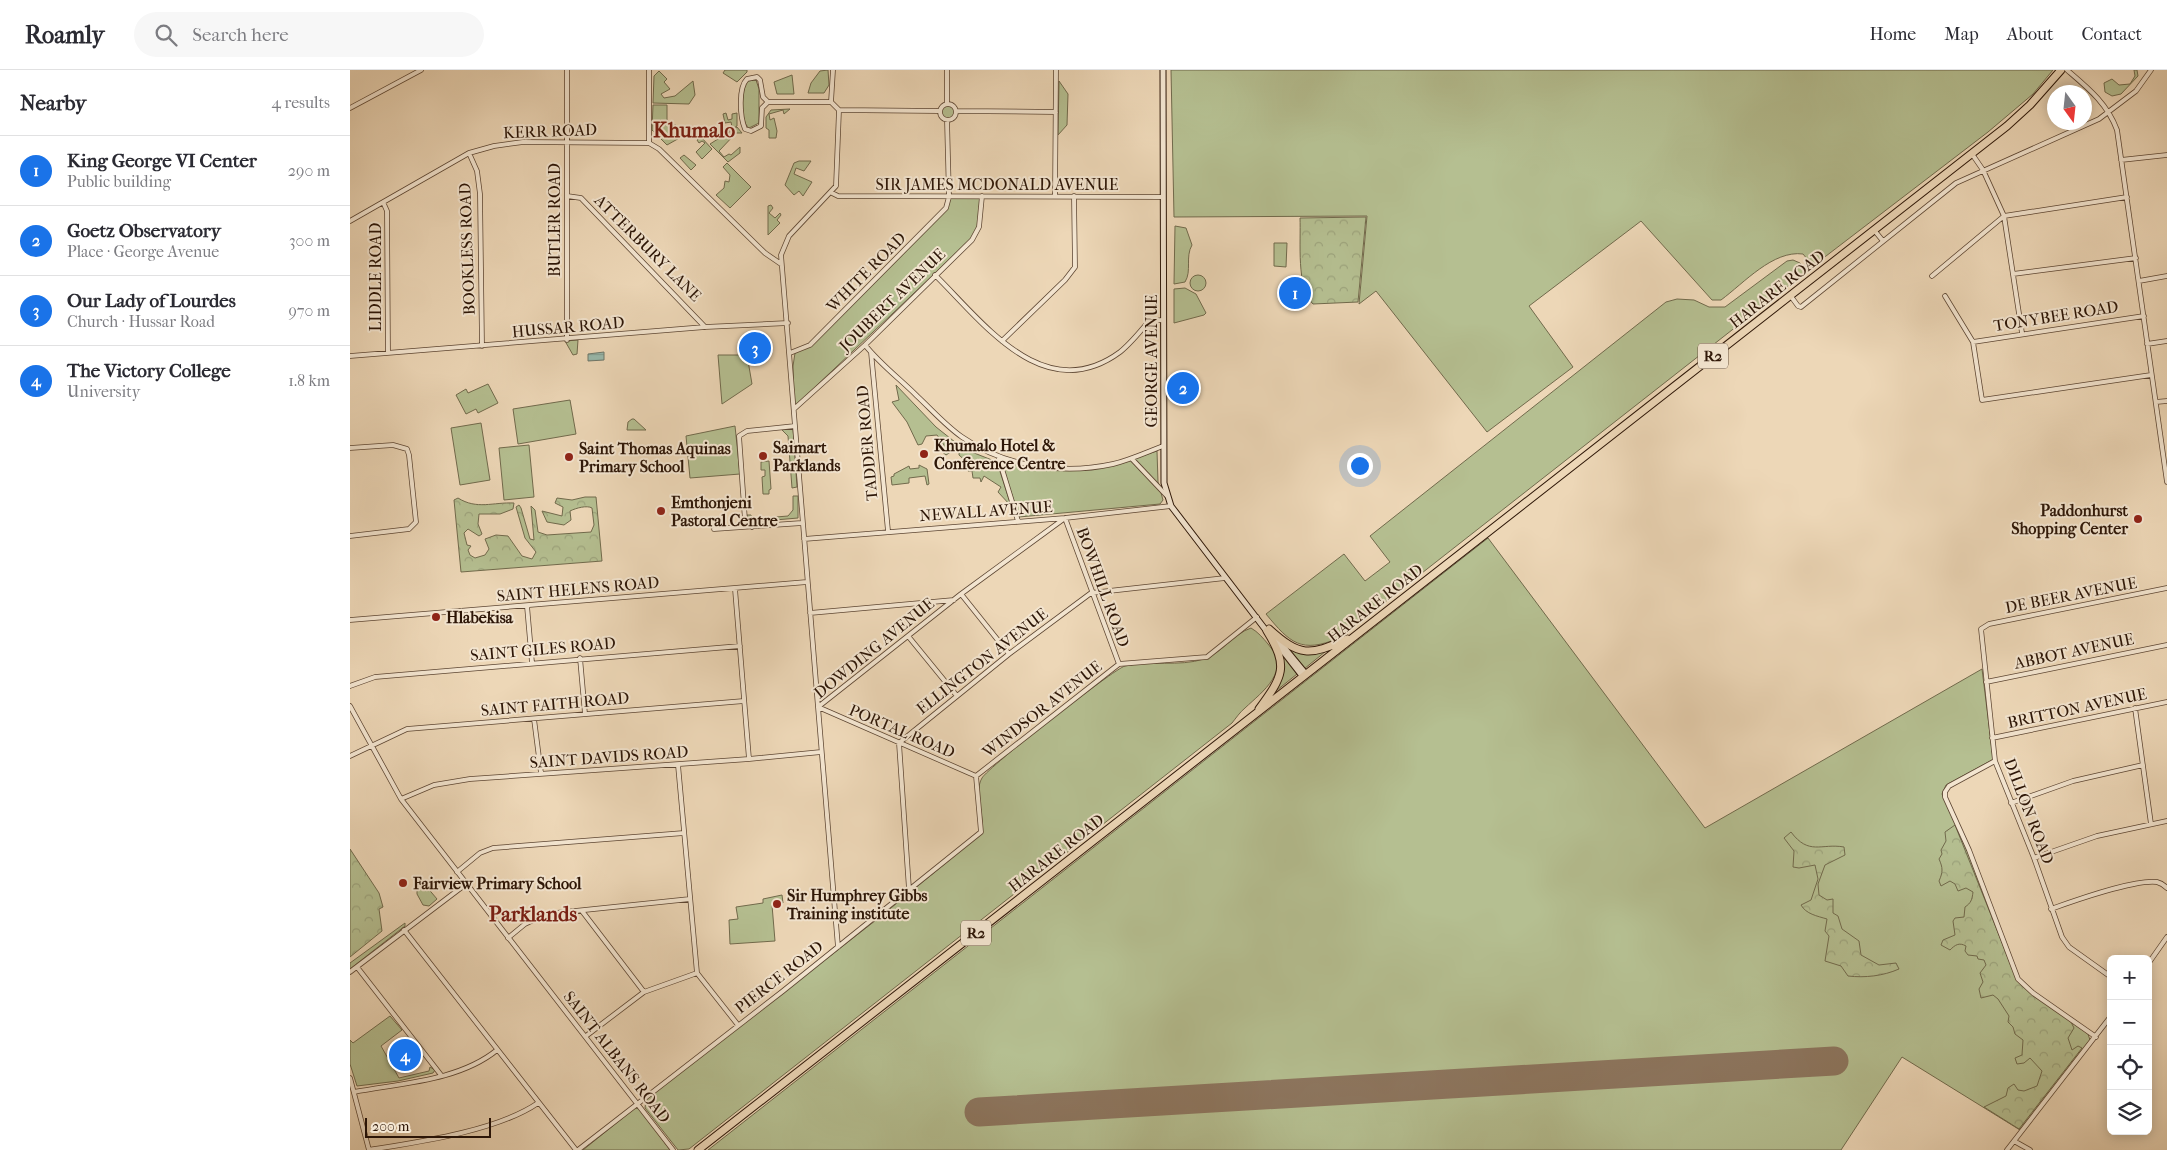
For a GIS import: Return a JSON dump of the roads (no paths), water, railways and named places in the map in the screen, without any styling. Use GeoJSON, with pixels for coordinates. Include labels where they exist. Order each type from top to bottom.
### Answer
{"type":"FeatureCollection","features":[{"type":"Feature","properties":{"kind":"highway","name":"HARARE ROAD"},"geometry":{"type":"LineString","coordinates":[[698,1150],[1972,154],[2030,105],[2061,70]]}},
{"type":"Feature","properties":{"kind":"highway"},"geometry":{"type":"LineString","coordinates":[[1268,630],[1289,647],[1312,652],[1359,634]]}},
{"type":"Feature","properties":{"kind":"highway"},"geometry":{"type":"LineString","coordinates":[[1253,717],[1276,686],[1281,670],[1280,654],[1268,630]]}},
{"type":"Feature","properties":{"kind":"main road","name":"GEORGE AVENUE"},"geometry":{"type":"LineString","coordinates":[[1163,70],[1163,469],[1166,496],[1171,506],[1225,578],[1305,676]]}},
{"type":"Feature","properties":{"kind":"street"},"geometry":{"type":"LineString","coordinates":[[350,108],[422,70]]}},
{"type":"Feature","properties":{"kind":"street","name":"BUTLER ROAD"},"geometry":{"type":"LineString","coordinates":[[567,70],[567,340]]}},
{"type":"Feature","properties":{"kind":"street"},"geometry":{"type":"LineString","coordinates":[[649,70],[649,143],[659,149],[765,253],[781,264]]}},
{"type":"Feature","properties":{"kind":"street"},"geometry":{"type":"LineString","coordinates":[[831,102],[833,70]]}},
{"type":"Feature","properties":{"kind":"street"},"geometry":{"type":"LineString","coordinates":[[947,70],[947,103]]}},
{"type":"Feature","properties":{"kind":"street"},"geometry":{"type":"LineString","coordinates":[[1055,195],[1056,70]]}},
{"type":"Feature","properties":{"kind":"street"},"geometry":{"type":"LineString","coordinates":[[2067,70],[2095,94],[2109,112],[2117,130],[2151,375],[2165,453],[2167,482]]}},
{"type":"Feature","properties":{"kind":"street"},"geometry":{"type":"LineString","coordinates":[[1790,296],[1801,307],[1956,184],[1983,170],[2090,124],[2136,91],[2151,70]]}},
{"type":"Feature","properties":{"kind":"street"},"geometry":{"type":"LineString","coordinates":[[768,102],[763,97],[758,78],[754,77],[744,82],[742,91],[743,122],[747,131],[759,129],[762,124],[762,108],[768,102],[831,102],[839,110],[939,111]]}},
{"type":"Feature","properties":{"kind":"street"},"geometry":{"type":"LineString","coordinates":[[939,111],[947,103]]}},
{"type":"Feature","properties":{"kind":"street"},"geometry":{"type":"LineString","coordinates":[[939,111],[940,116],[947,120],[954,118],[957,111],[954,105],[947,103]]}},
{"type":"Feature","properties":{"kind":"street"},"geometry":{"type":"LineString","coordinates":[[818,707],[793,410],[788,323],[781,264],[782,248],[789,236],[816,205],[832,193],[836,186],[839,110]]}},
{"type":"Feature","properties":{"kind":"street"},"geometry":{"type":"LineString","coordinates":[[957,111],[1056,112]]}},
{"type":"Feature","properties":{"kind":"street"},"geometry":{"type":"LineString","coordinates":[[947,120],[949,197]]}},
{"type":"Feature","properties":{"kind":"street","name":"KERR ROAD"},"geometry":{"type":"LineString","coordinates":[[350,220],[469,153],[510,143],[649,143]]}},
{"type":"Feature","properties":{"kind":"street","name":"BOOKLESS ROAD"},"geometry":{"type":"LineString","coordinates":[[469,153],[477,172],[480,194],[482,346]]}},
{"type":"Feature","properties":{"kind":"street"},"geometry":{"type":"LineString","coordinates":[[1972,154],[1983,170],[2004,216],[2022,333]]}},
{"type":"Feature","properties":{"kind":"street"},"geometry":{"type":"LineString","coordinates":[[2121,160],[2167,155]]}},
{"type":"Feature","properties":{"kind":"street","name":"SIR JAMES MCDONALD AVENUE"},"geometry":{"type":"LineString","coordinates":[[832,193],[838,196],[949,197],[1055,195],[1163,197]]}},
{"type":"Feature","properties":{"kind":"street","name":"ATTERBURY LANE"},"geometry":{"type":"LineString","coordinates":[[567,196],[581,198],[706,327]]}},
{"type":"Feature","properties":{"kind":"street","name":"JOUBERT AVENUE"},"geometry":{"type":"LineString","coordinates":[[793,410],[865,345],[978,232],[982,196]]}},
{"type":"Feature","properties":{"kind":"street"},"geometry":{"type":"LineString","coordinates":[[1002,341],[1075,267],[1074,196]]}},
{"type":"Feature","properties":{"kind":"street","name":"WHITE ROAD"},"geometry":{"type":"LineString","coordinates":[[790,353],[810,345],[946,208],[949,197]]}},
{"type":"Feature","properties":{"kind":"street"},"geometry":{"type":"LineString","coordinates":[[1932,276],[2004,216],[2127,197]]}},
{"type":"Feature","properties":{"kind":"street","name":"LIDDLE ROAD"},"geometry":{"type":"LineString","coordinates":[[383,202],[388,211],[388,353]]}},
{"type":"Feature","properties":{"kind":"street"},"geometry":{"type":"LineString","coordinates":[[1874,230],[1883,241]]}},
{"type":"Feature","properties":{"kind":"street"},"geometry":{"type":"LineString","coordinates":[[2013,274],[2136,258]]}},
{"type":"Feature","properties":{"kind":"street"},"geometry":{"type":"LineString","coordinates":[[936,275],[1002,341],[1024,358],[1040,366],[1077,369],[1109,359],[1121,351],[1149,321],[1163,320]]}},
{"type":"Feature","properties":{"kind":"street"},"geometry":{"type":"LineString","coordinates":[[2139,281],[2167,276]]}},
{"type":"Feature","properties":{"kind":"street"},"geometry":{"type":"LineString","coordinates":[[1945,296],[1973,342],[1982,400],[2151,375]]}},
{"type":"Feature","properties":{"kind":"street","name":"TONYBEE ROAD"},"geometry":{"type":"LineString","coordinates":[[1973,342],[2022,333],[2144,316]]}},
{"type":"Feature","properties":{"kind":"street","name":"HUSSAR ROAD"},"geometry":{"type":"LineString","coordinates":[[350,356],[567,340],[706,327],[788,323]]}},
{"type":"Feature","properties":{"kind":"street"},"geometry":{"type":"LineString","coordinates":[[2147,344],[2167,341]]}},
{"type":"Feature","properties":{"kind":"street"},"geometry":{"type":"LineString","coordinates":[[865,345],[962,437],[998,456],[1034,466],[1072,468],[1114,464],[1132,459],[1163,446]]}},
{"type":"Feature","properties":{"kind":"street","name":"TADDER ROAD"},"geometry":{"type":"LineString","coordinates":[[871,352],[888,531]]}},
{"type":"Feature","properties":{"kind":"street"},"geometry":{"type":"LineString","coordinates":[[2156,402],[2167,401]]}},
{"type":"Feature","properties":{"kind":"street"},"geometry":{"type":"LineString","coordinates":[[752,526],[745,520],[739,436],[747,430],[795,426]]}},
{"type":"Feature","properties":{"kind":"street"},"geometry":{"type":"LineString","coordinates":[[350,448],[392,445],[407,449],[416,522],[409,529],[350,536]]}},
{"type":"Feature","properties":{"kind":"street"},"geometry":{"type":"LineString","coordinates":[[998,456],[1018,521]]}},
{"type":"Feature","properties":{"kind":"street"},"geometry":{"type":"LineString","coordinates":[[1132,459],[1166,496]]}},
{"type":"Feature","properties":{"kind":"street","name":"NEWALL AVENUE"},"geometry":{"type":"LineString","coordinates":[[804,539],[1065,518],[1171,506]]}},
{"type":"Feature","properties":{"kind":"street","name":"BOWHILL ROAD"},"geometry":{"type":"LineString","coordinates":[[1065,518],[1091,593],[1119,664]]}},
{"type":"Feature","properties":{"kind":"street","name":"DOWDING AVENUE"},"geometry":{"type":"LineString","coordinates":[[838,947],[818,707],[961,594],[1065,518]]}},
{"type":"Feature","properties":{"kind":"street"},"geometry":{"type":"LineString","coordinates":[[714,529],[802,523]]}},
{"type":"Feature","properties":{"kind":"street"},"geometry":{"type":"LineString","coordinates":[[1091,593],[1225,578]]}},
{"type":"Feature","properties":{"kind":"street","name":"SAINT HELENS ROAD"},"geometry":{"type":"LineString","coordinates":[[350,620],[807,582]]}},
{"type":"Feature","properties":{"kind":"street","name":"DE BEER AVENUE"},"geometry":{"type":"LineString","coordinates":[[1981,628],[2008,620],[2167,588]]}},
{"type":"Feature","properties":{"kind":"street"},"geometry":{"type":"LineString","coordinates":[[735,589],[749,760]]}},
{"type":"Feature","properties":{"kind":"street","name":"ELLINGTON AVENUE"},"geometry":{"type":"LineString","coordinates":[[900,743],[1009,654],[1091,593]]}},
{"type":"Feature","properties":{"kind":"street"},"geometry":{"type":"LineString","coordinates":[[961,594],[1009,654]]}},
{"type":"Feature","properties":{"kind":"street"},"geometry":{"type":"LineString","coordinates":[[810,613],[954,600]]}},
{"type":"Feature","properties":{"kind":"street"},"geometry":{"type":"LineString","coordinates":[[527,606],[532,662]]}},
{"type":"Feature","properties":{"kind":"street","name":"WINDSOR AVENUE"},"geometry":{"type":"LineString","coordinates":[[981,832],[976,776],[1119,664],[1207,657],[1259,619]]}},
{"type":"Feature","properties":{"kind":"street","name":"DILLON ROAD"},"geometry":{"type":"LineString","coordinates":[[1981,628],[1995,761],[2066,944],[2107,974]]}},
{"type":"Feature","properties":{"kind":"street"},"geometry":{"type":"LineString","coordinates":[[908,636],[957,696]]}},
{"type":"Feature","properties":{"kind":"street","name":"ABBOT AVENUE"},"geometry":{"type":"LineString","coordinates":[[1986,682],[2167,645]]}},
{"type":"Feature","properties":{"kind":"street","name":"SAINT GILES ROAD"},"geometry":{"type":"LineString","coordinates":[[350,686],[375,677],[532,662],[740,646]]}},
{"type":"Feature","properties":{"kind":"street"},"geometry":{"type":"LineString","coordinates":[[580,658],[585,714]]}},
{"type":"Feature","properties":{"kind":"street","name":"SAINT FAITH ROAD"},"geometry":{"type":"LineString","coordinates":[[350,756],[407,729],[744,701]]}},
{"type":"Feature","properties":{"kind":"street","name":"BRITTON AVENUE"},"geometry":{"type":"LineString","coordinates":[[1992,738],[2167,702]]}},
{"type":"Feature","properties":{"kind":"street","name":"SAINT ALBANS ROAD"},"geometry":{"type":"LineString","coordinates":[[350,706],[401,799],[673,1150]]}},
{"type":"Feature","properties":{"kind":"street","name":"PORTAL ROAD"},"geometry":{"type":"LineString","coordinates":[[818,707],[976,776]]}},
{"type":"Feature","properties":{"kind":"street"},"geometry":{"type":"LineString","coordinates":[[2135,708],[2151,824]]}},
{"type":"Feature","properties":{"kind":"street"},"geometry":{"type":"LineString","coordinates":[[534,719],[541,773]]}},
{"type":"Feature","properties":{"kind":"street"},"geometry":{"type":"LineString","coordinates":[[900,743],[909,889]]}},
{"type":"Feature","properties":{"kind":"street","name":"SAINT DAVIDS ROAD"},"geometry":{"type":"LineString","coordinates":[[401,799],[426,788],[444,783],[541,773],[749,760],[821,752]]}},
{"type":"Feature","properties":{"kind":"street"},"geometry":{"type":"LineString","coordinates":[[1995,761],[1949,786],[1945,792],[1945,797],[1969,850],[2018,979],[2033,993],[2096,1037]]}},
{"type":"Feature","properties":{"kind":"street"},"geometry":{"type":"LineString","coordinates":[[678,765],[697,972],[738,1025]]}},
{"type":"Feature","properties":{"kind":"street"},"geometry":{"type":"LineString","coordinates":[[2011,803],[2074,781],[2143,765]]}},
{"type":"Feature","properties":{"kind":"street"},"geometry":{"type":"LineString","coordinates":[[2034,858],[2082,840],[2167,821]]}},
{"type":"Feature","properties":{"kind":"street","name":"PIERCE ROAD"},"geometry":{"type":"LineString","coordinates":[[577,1150],[838,947],[981,832]]}},
{"type":"Feature","properties":{"kind":"street"},"geometry":{"type":"LineString","coordinates":[[457,872],[480,853],[493,848],[684,833]]}},
{"type":"Feature","properties":{"kind":"street"},"geometry":{"type":"LineString","coordinates":[[2051,909],[2085,897],[2134,885],[2156,882],[2167,888]]}},
{"type":"Feature","properties":{"kind":"street"},"geometry":{"type":"LineString","coordinates":[[350,972],[466,884]]}},
{"type":"Feature","properties":{"kind":"street"},"geometry":{"type":"LineString","coordinates":[[508,938],[524,924],[540,916],[690,899]]}},
{"type":"Feature","properties":{"kind":"street"},"geometry":{"type":"LineString","coordinates":[[582,911],[644,992]]}},
{"type":"Feature","properties":{"kind":"street"},"geometry":{"type":"LineString","coordinates":[[404,930],[538,1103],[577,1150]]}},
{"type":"Feature","properties":{"kind":"street"},"geometry":{"type":"LineString","coordinates":[[2152,958],[2167,937]]}},
{"type":"Feature","properties":{"kind":"street"},"geometry":{"type":"LineString","coordinates":[[357,967],[441,1076]]}},
{"type":"Feature","properties":{"kind":"street"},"geometry":{"type":"LineString","coordinates":[[586,1036],[644,992],[697,972]]}},
{"type":"Feature","properties":{"kind":"street"},"geometry":{"type":"LineString","coordinates":[[2007,1150],[2107,1022]]}},
{"type":"Feature","properties":{"kind":"street"},"geometry":{"type":"LineString","coordinates":[[354,1092],[441,1076],[477,1064],[497,1050]]}},
{"type":"Feature","properties":{"kind":"street"},"geometry":{"type":"LineString","coordinates":[[350,1078],[369,1150],[492,1124],[512,1118],[538,1103]]}},
{"type":"Feature","properties":{"kind":"street"},"geometry":{"type":"LineString","coordinates":[[2014,1142],[2030,1150]]}},
{"type":"Feature","properties":{"kind":"place","name":"King George VI Center"},"geometry":{"type":"Point","coordinates":[1295,293]}},
{"type":"Feature","properties":{"kind":"place","name":"Our Lady of Lourdes"},"geometry":{"type":"Point","coordinates":[755,348]}},
{"type":"Feature","properties":{"kind":"place","name":"Goetz Observatory"},"geometry":{"type":"Point","coordinates":[1183,388]}},
{"type":"Feature","properties":{"kind":"place","name":"Khumalo Hotel & Conference Centre"},"geometry":{"type":"Point","coordinates":[924,454]}},
{"type":"Feature","properties":{"kind":"place","name":"Saimart Parklands"},"geometry":{"type":"Point","coordinates":[763,456]}},
{"type":"Feature","properties":{"kind":"place","name":"Saint Thomas Aquinas Primary School"},"geometry":{"type":"Point","coordinates":[569,457]}},
{"type":"Feature","properties":{"kind":"place","name":"Emthonjeni Pastoral Centre"},"geometry":{"type":"Point","coordinates":[661,511]}},
{"type":"Feature","properties":{"kind":"place","name":"Paddonhurst Shopping Center"},"geometry":{"type":"Point","coordinates":[2138,519]}},
{"type":"Feature","properties":{"kind":"place","name":"Hlabekisa"},"geometry":{"type":"Point","coordinates":[436,617]}},
{"type":"Feature","properties":{"kind":"place","name":"Fairview Primary School"},"geometry":{"type":"Point","coordinates":[403,883]}},
{"type":"Feature","properties":{"kind":"place","name":"Sir Humphrey Gibbs Training institute"},"geometry":{"type":"Point","coordinates":[777,904]}},
{"type":"Feature","properties":{"kind":"place","name":"The Victory College"},"geometry":{"type":"Point","coordinates":[405,1055]}},
{"type":"Feature","properties":{"kind":"district","name":"Khumalo"},"geometry":{"type":"Point","coordinates":[694,130]}},
{"type":"Feature","properties":{"kind":"district","name":"Parklands"},"geometry":{"type":"Point","coordinates":[533,914]}}]}
